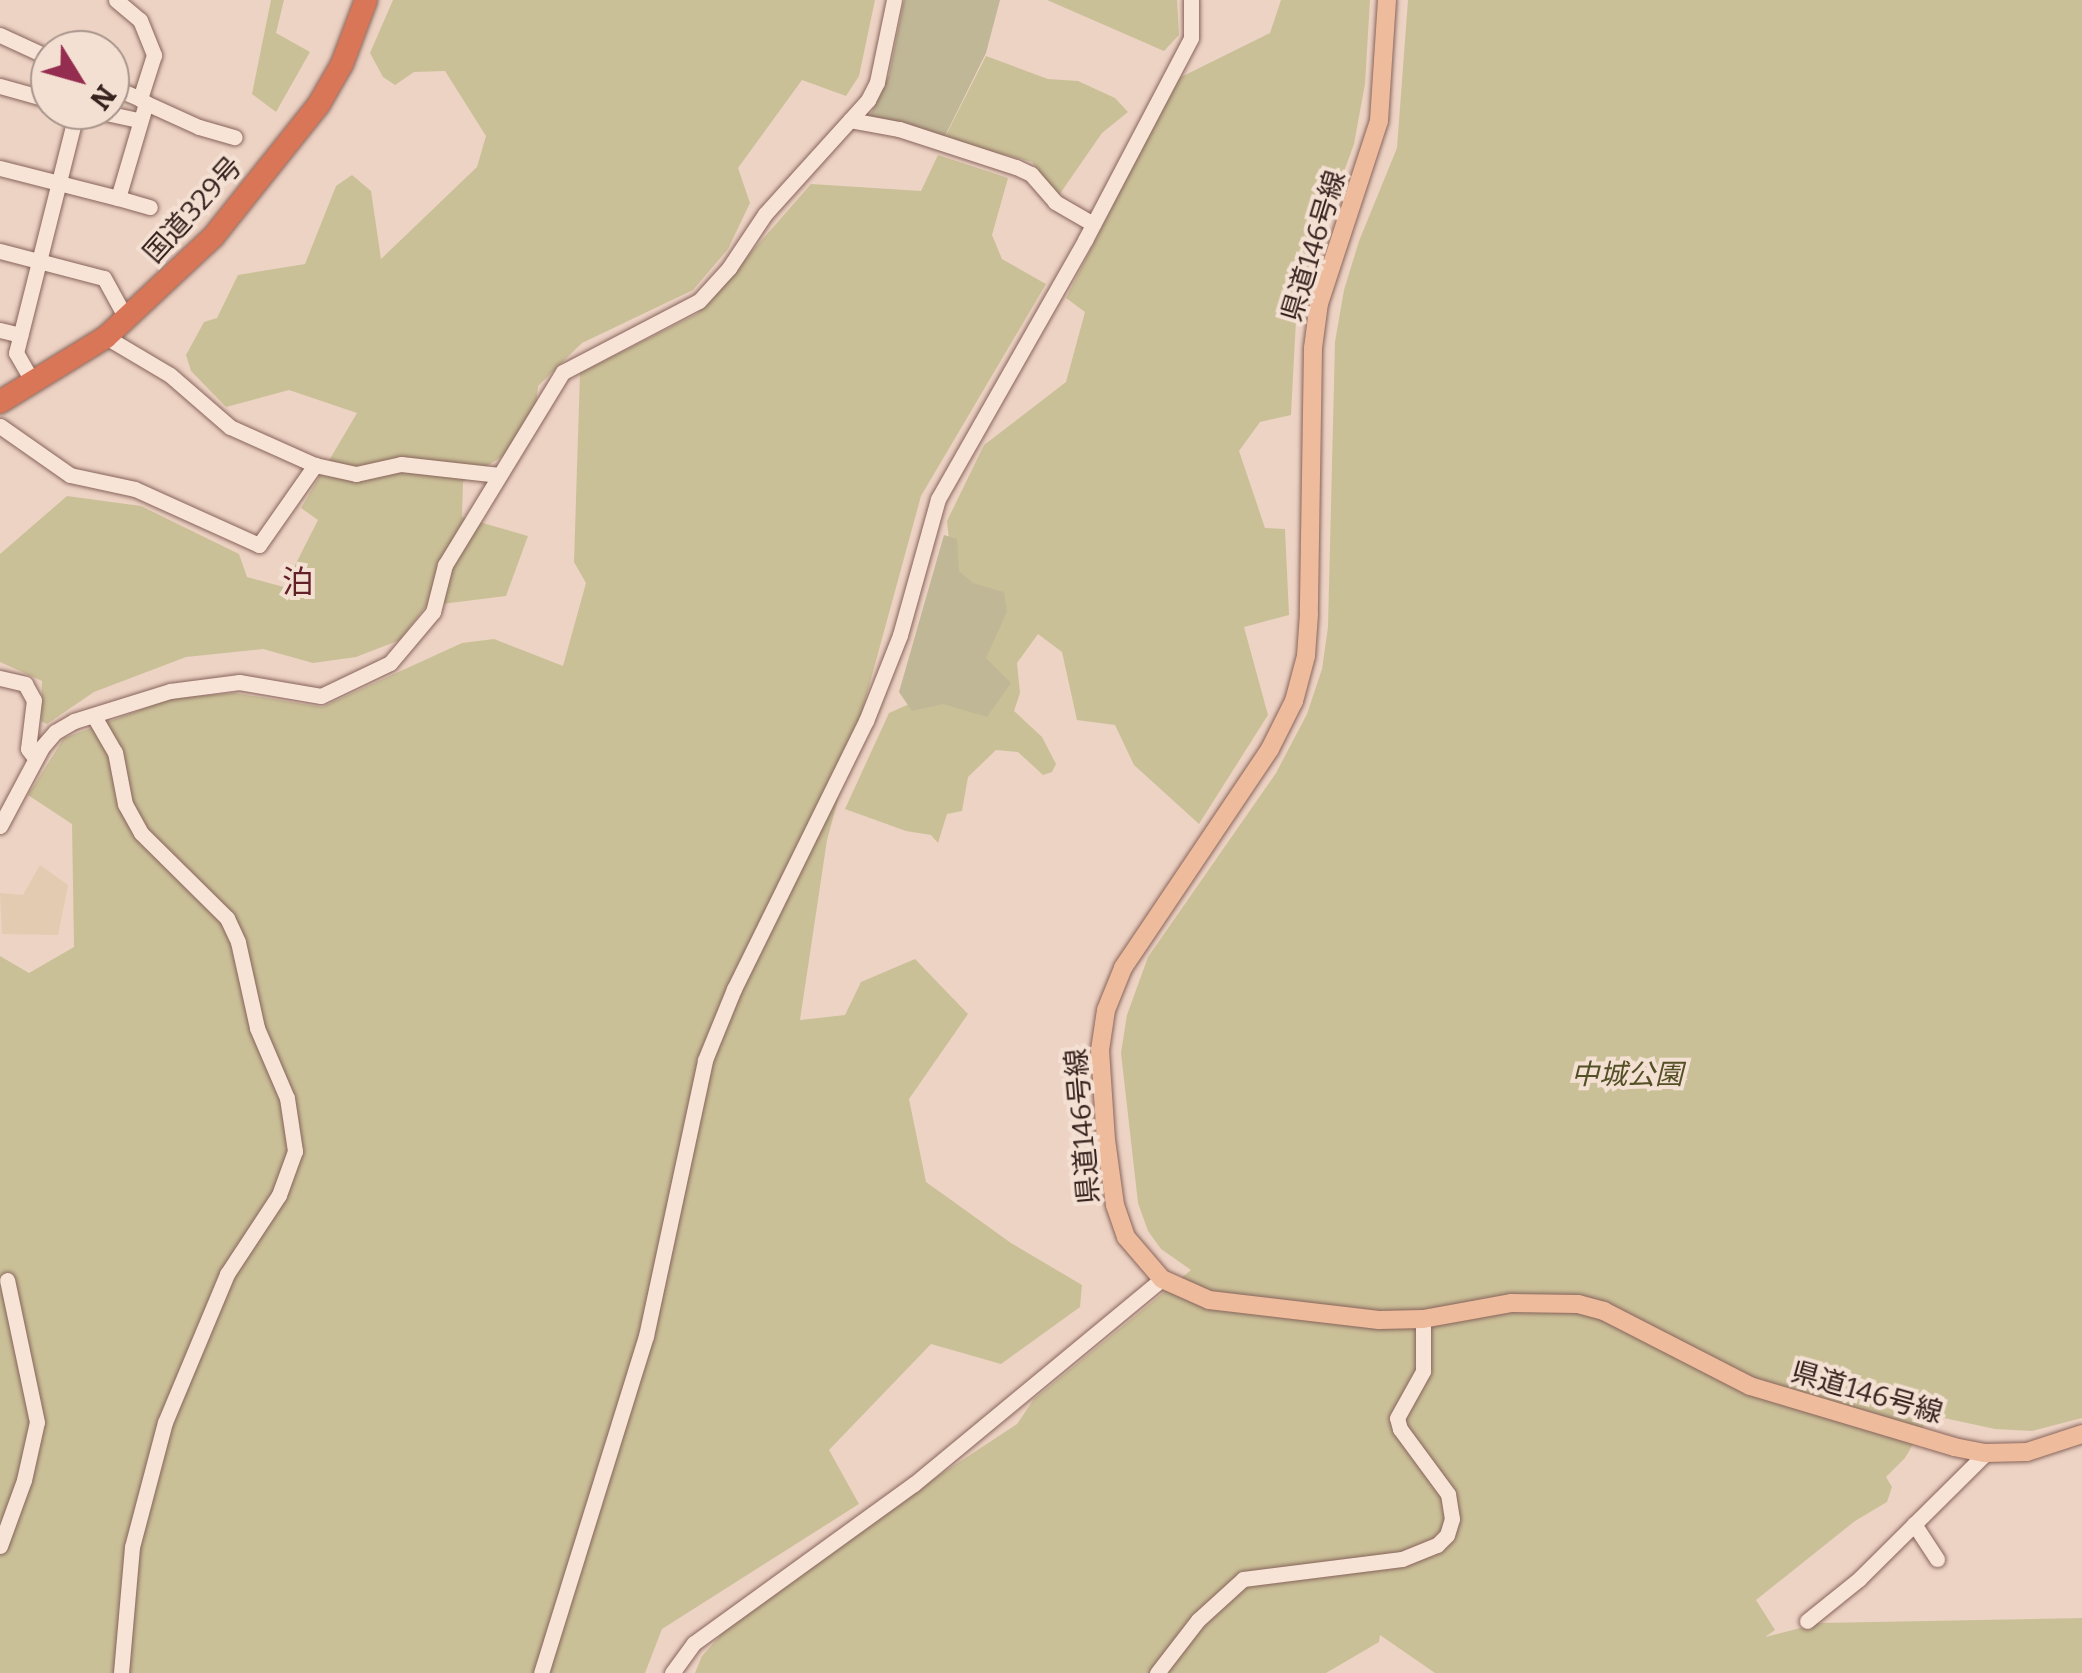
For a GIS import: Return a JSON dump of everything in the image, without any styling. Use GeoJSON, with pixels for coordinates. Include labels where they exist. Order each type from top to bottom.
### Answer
{"type":"FeatureCollection","features":[{"type":"Feature","properties":{"kind":"highway","name":"国道329号"},"geometry":{"type":"LineString","coordinates":[[0,402],[106,337],[214,237],[282,155],[342,64],[366,0]]}},
{"type":"Feature","properties":{"kind":"main road","name":"県道146号線"},"geometry":{"type":"LineString","coordinates":[[1387,0],[1379,121],[1319,303],[1313,348],[1309,614],[1306,656],[1294,701],[1270,749],[1123,968],[1102,1030],[1103,1103],[1115,1204],[1134,1249],[1162,1279],[1198,1297],[1231,1305],[1352,1318],[1423,1319],[1512,1303],[1578,1304],[1604,1311],[1750,1386],[1840,1416],[1986,1453],[2027,1452],[2082,1434]]}},
{"type":"Feature","properties":{"kind":"street"},"geometry":{"type":"LineString","coordinates":[[116,0],[140,20],[154,56],[118,198]]}},
{"type":"Feature","properties":{"kind":"street"},"geometry":{"type":"LineString","coordinates":[[0,826],[35,758],[55,732],[74,721],[95,718],[111,708],[170,691],[239,682],[321,696],[390,663],[433,612],[445,565],[563,372],[699,302],[729,268],[765,214],[850,120],[877,82],[894,0]]}},
{"type":"Feature","properties":{"kind":"street"},"geometry":{"type":"LineString","coordinates":[[541,1673],[646,1336],[705,1060],[734,988],[866,721],[900,635],[938,499],[1093,224],[1191,38],[1191,0]]}},
{"type":"Feature","properties":{"kind":"street"},"geometry":{"type":"LineString","coordinates":[[0,35],[30,49]]}},
{"type":"Feature","properties":{"kind":"street"},"geometry":{"type":"LineString","coordinates":[[0,86],[30,94]]}},
{"type":"Feature","properties":{"kind":"street"},"geometry":{"type":"LineString","coordinates":[[130,95],[199,127],[235,137]]}},
{"type":"Feature","properties":{"kind":"street"},"geometry":{"type":"LineString","coordinates":[[130,118],[138,120]]}},
{"type":"Feature","properties":{"kind":"street"},"geometry":{"type":"LineString","coordinates":[[850,120],[898,129],[1016,167],[1031,174],[1055,202],[1093,224]]}},
{"type":"Feature","properties":{"kind":"street"},"geometry":{"type":"LineString","coordinates":[[34,384],[16,353],[72,130]]}},
{"type":"Feature","properties":{"kind":"street"},"geometry":{"type":"LineString","coordinates":[[0,168],[150,207]]}},
{"type":"Feature","properties":{"kind":"street"},"geometry":{"type":"LineString","coordinates":[[0,251],[104,278],[127,320]]}},
{"type":"Feature","properties":{"kind":"street"},"geometry":{"type":"LineString","coordinates":[[0,330],[20,335]]}},
{"type":"Feature","properties":{"kind":"street"},"geometry":{"type":"LineString","coordinates":[[106,337],[170,374],[230,427],[315,465],[356,474],[401,464],[499,475]]}},
{"type":"Feature","properties":{"kind":"street"},"geometry":{"type":"LineString","coordinates":[[0,426],[70,475],[135,489],[259,545],[315,465]]}},
{"type":"Feature","properties":{"kind":"street"},"geometry":{"type":"LineString","coordinates":[[0,678],[24,684],[34,700],[28,749],[35,758]]}},
{"type":"Feature","properties":{"kind":"street"},"geometry":{"type":"LineString","coordinates":[[95,718],[115,752],[125,804],[141,833],[228,918],[238,942],[257,1028],[287,1098],[294,1151],[279,1195],[227,1274],[165,1422],[132,1547],[121,1673]]}},
{"type":"Feature","properties":{"kind":"street"},"geometry":{"type":"LineString","coordinates":[[672,1673],[694,1643],[914,1484],[1162,1279]]}},
{"type":"Feature","properties":{"kind":"street"},"geometry":{"type":"LineString","coordinates":[[0,1546],[24,1480],[37,1422],[7,1280]]}},
{"type":"Feature","properties":{"kind":"street"},"geometry":{"type":"LineString","coordinates":[[1158,1673],[1198,1620],[1243,1580],[1402,1560],[1437,1545],[1447,1534],[1452,1519],[1448,1494],[1400,1430],[1397,1418],[1423,1371],[1423,1319]]}},
{"type":"Feature","properties":{"kind":"street"},"geometry":{"type":"LineString","coordinates":[[1807,1621],[1859,1579],[1986,1453]]}},
{"type":"Feature","properties":{"kind":"street"},"geometry":{"type":"LineString","coordinates":[[1914,1524],[1937,1558]]}},
{"type":"Feature","properties":{"kind":"shaded area"},"geometry":{"type":"Polygon","coordinates":[[[904,0],[1000,0],[986,53],[942,142],[869,118],[889,75],[904,0]]]}},
{"type":"Feature","properties":{"kind":"shaded area"},"geometry":{"type":"Polygon","coordinates":[[[944,535],[957,539],[959,571],[973,583],[1004,592],[1007,612],[986,658],[1011,683],[987,717],[943,704],[912,711],[899,692],[944,535]]]}},
{"type":"Feature","properties":{"kind":"shaded area"},"geometry":{"type":"Polygon","coordinates":[[[40,865],[68,885],[58,935],[2,934],[0,893],[23,895],[40,865]]]}},
{"type":"Feature","properties":{"kind":"green space"},"geometry":{"type":"Polygon","coordinates":[[[271,0],[284,0],[276,33],[310,52],[276,112],[252,94],[271,0]]]}},
{"type":"Feature","properties":{"kind":"green space"},"geometry":{"type":"Polygon","coordinates":[[[393,0],[875,0],[859,76],[846,96],[802,80],[738,168],[750,203],[728,249],[693,290],[582,343],[538,386],[533,436],[463,482],[462,517],[528,536],[506,596],[426,606],[400,640],[356,657],[313,663],[263,649],[186,657],[94,692],[47,724],[41,721],[42,681],[0,662],[0,554],[67,496],[141,506],[239,554],[247,577],[284,587],[318,520],[301,508],[357,413],[289,390],[226,407],[191,371],[186,355],[204,322],[217,318],[238,275],[305,264],[336,186],[352,175],[371,191],[381,259],[477,167],[486,136],[445,71],[414,72],[395,85],[383,77],[370,53],[393,0]]]}},
{"type":"Feature","properties":{"kind":"green space"},"geometry":{"type":"Polygon","coordinates":[[[1047,0],[1177,0],[1179,35],[1164,51],[1047,0]]]}},
{"type":"Feature","properties":{"kind":"green space"},"geometry":{"type":"Polygon","coordinates":[[[1281,0],[1370,0],[1365,84],[1354,144],[1297,301],[1291,415],[1260,422],[1239,451],[1265,528],[1285,529],[1289,615],[1244,627],[1268,715],[1199,824],[1134,765],[1115,725],[1077,720],[1062,652],[1038,634],[1017,663],[1020,693],[1014,711],[1042,737],[1056,764],[1052,772],[1043,775],[1018,752],[996,750],[968,777],[962,811],[947,814],[938,843],[931,835],[906,831],[845,809],[889,713],[934,693],[976,660],[953,576],[947,521],[984,445],[1066,382],[1085,312],[1066,298],[1177,79],[1270,33],[1281,0]]]}},
{"type":"Feature","properties":{"kind":"green space","name":"中城公園"},"geometry":{"type":"Polygon","coordinates":[[[1408,0],[2082,0],[2082,1418],[2032,1431],[1995,1429],[1930,1415],[1905,1458],[1886,1477],[1892,1487],[1887,1502],[1855,1521],[1756,1600],[1775,1630],[1765,1637],[1820,1623],[2082,1618],[2082,1673],[1435,1673],[1380,1635],[1379,1642],[1326,1673],[695,1673],[702,1656],[735,1619],[850,1534],[1017,1424],[1034,1399],[1191,1270],[1161,1249],[1148,1231],[1138,1203],[1121,1053],[1127,1015],[1148,957],[1276,773],[1307,714],[1322,669],[1328,627],[1335,342],[1344,290],[1359,241],[1397,148],[1408,0]]]}},
{"type":"Feature","properties":{"kind":"green space"},"geometry":{"type":"Polygon","coordinates":[[[986,56],[1048,79],[1078,81],[1115,98],[1128,112],[1102,133],[1057,198],[1032,162],[944,139],[986,56]]]}},
{"type":"Feature","properties":{"kind":"green space"},"geometry":{"type":"Polygon","coordinates":[[[938,155],[1008,178],[992,235],[1002,259],[1046,284],[921,496],[827,840],[800,1020],[845,1015],[861,982],[915,959],[968,1014],[909,1099],[926,1182],[1011,1243],[1082,1285],[1080,1307],[1001,1364],[931,1344],[829,1450],[859,1504],[662,1629],[645,1673],[0,1673],[0,956],[29,973],[74,947],[72,824],[28,795],[64,738],[173,698],[235,693],[322,707],[462,643],[494,639],[563,666],[586,583],[574,562],[580,373],[697,314],[811,184],[921,191],[938,155]]]}},
{"type":"Feature","properties":{"kind":"district","name":"泊"},"geometry":{"type":"Point","coordinates":[298,582]}}]}
